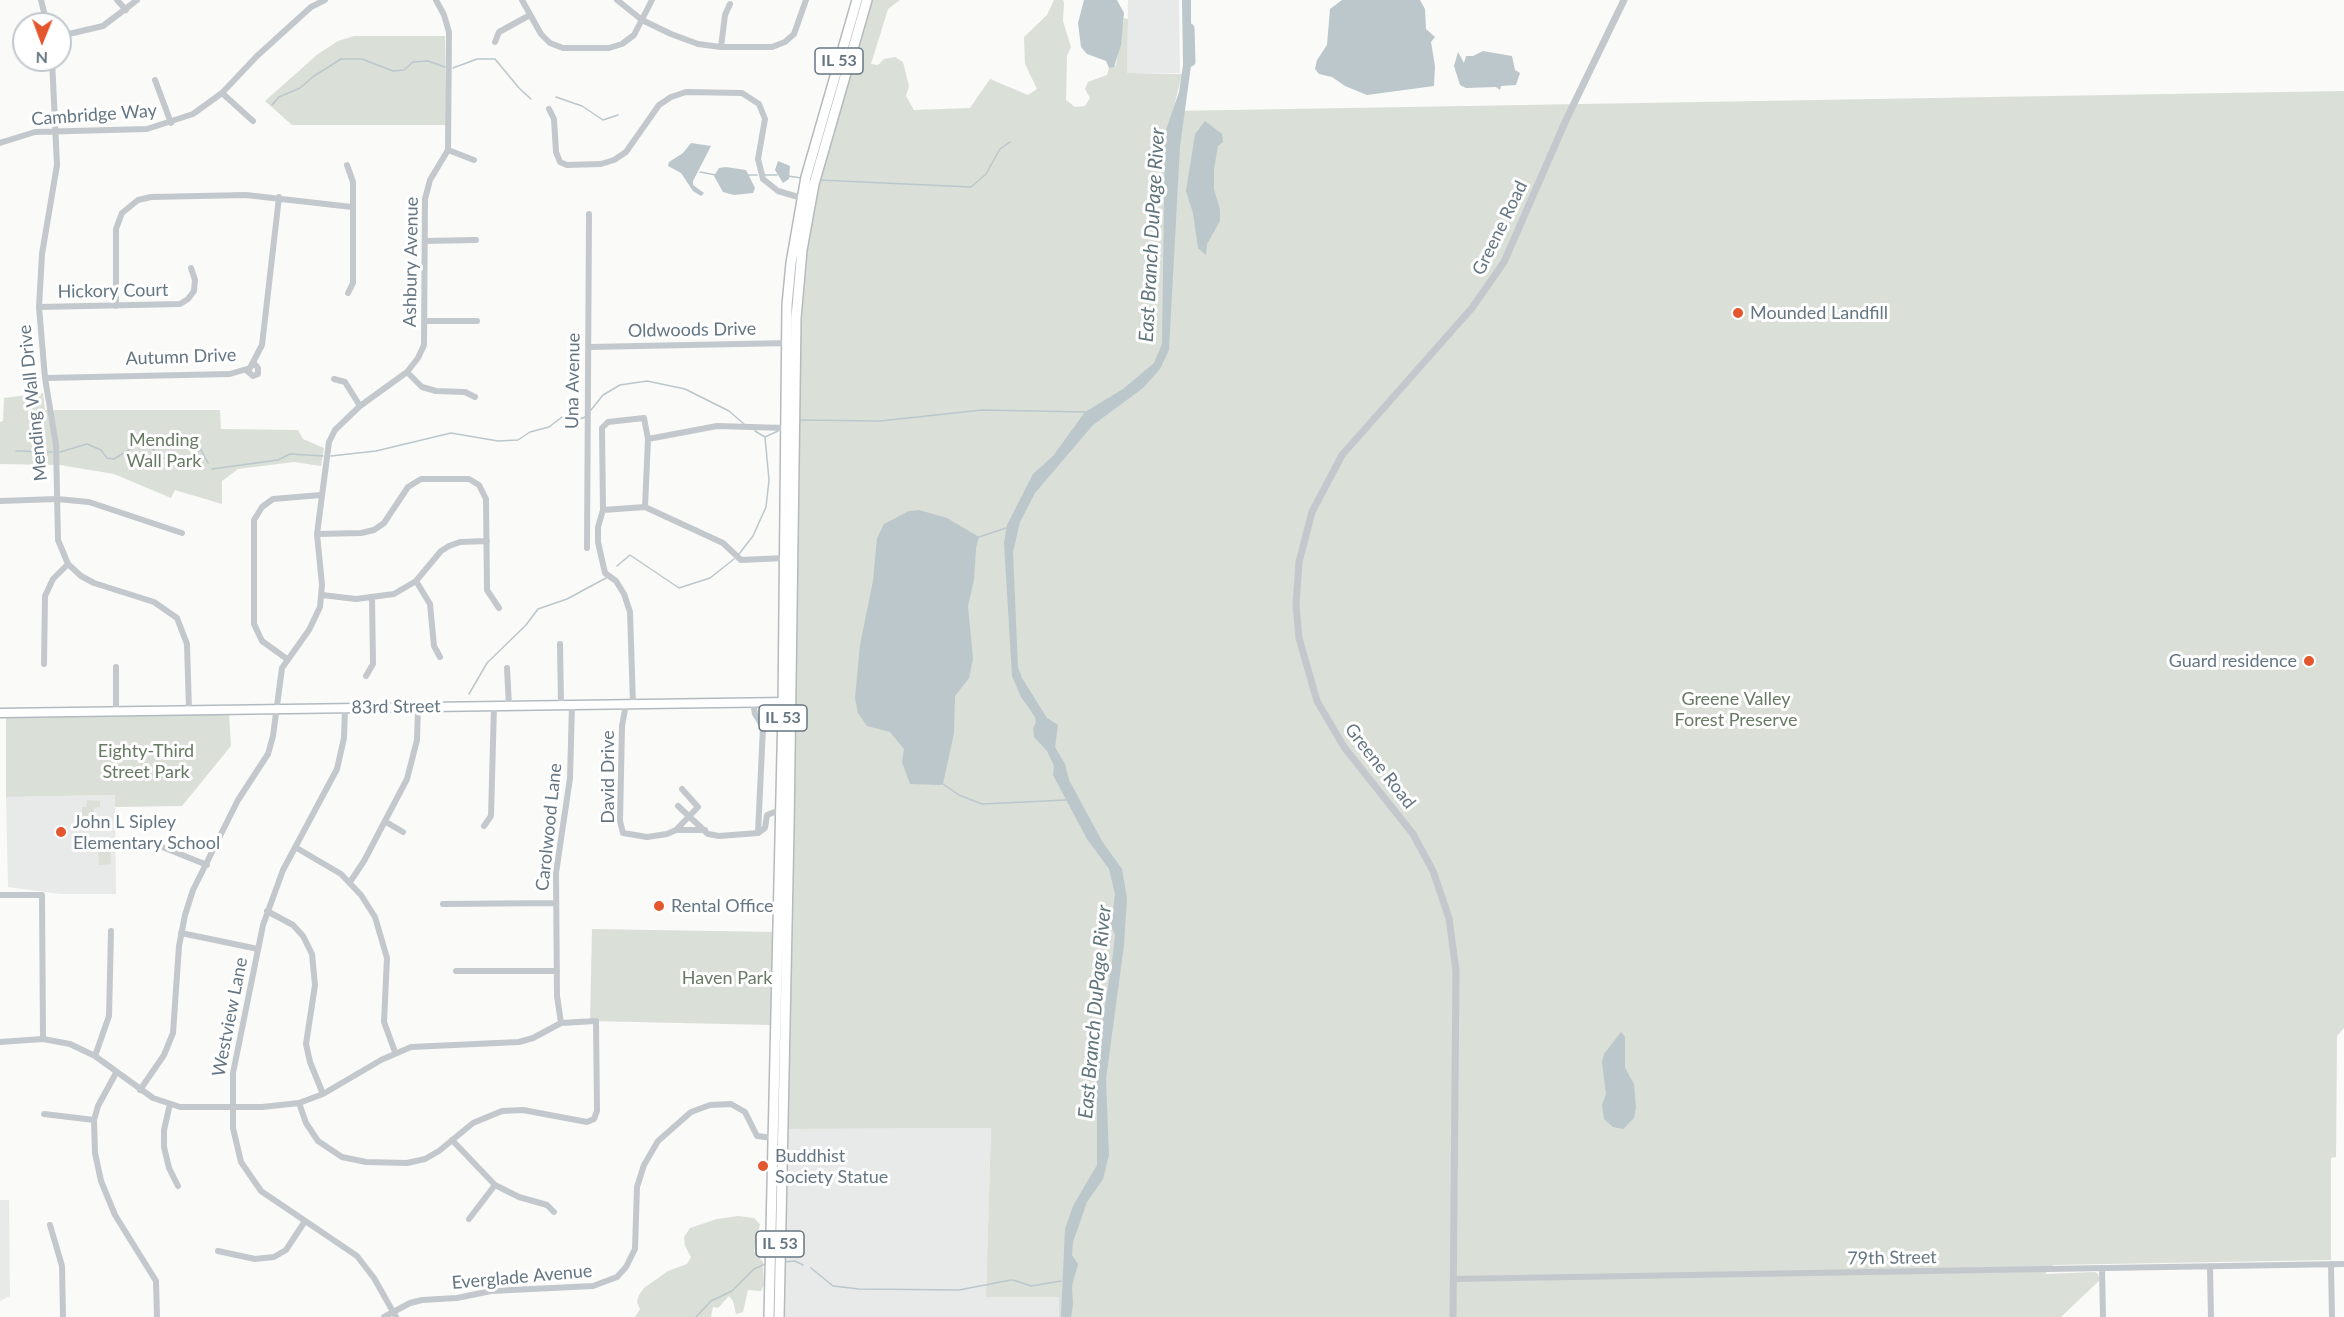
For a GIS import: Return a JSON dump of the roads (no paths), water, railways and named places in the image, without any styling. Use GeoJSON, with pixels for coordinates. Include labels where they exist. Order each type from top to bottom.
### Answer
{"type":"FeatureCollection","features":[{"type":"Feature","properties":{"kind":"main road","name":"IL 53"},"geometry":{"type":"LineString","coordinates":[[769,1317],[777,1139],[787,702],[791,263],[807,199],[821,123],[857,0]]}},
{"type":"Feature","properties":{"kind":"main road","name":"IL 53"},"geometry":{"type":"LineString","coordinates":[[807,199],[867,0]]}},
{"type":"Feature","properties":{"kind":"main road","name":"IL 53"},"geometry":{"type":"LineString","coordinates":[[778,1317],[780,810],[787,702],[784,558],[785,428],[791,343]]}},
{"type":"Feature","properties":{"kind":"main road","name":"83rd Street"},"geometry":{"type":"LineString","coordinates":[[0,712],[787,702]]}},
{"type":"Feature","properties":{"kind":"street"},"geometry":{"type":"LineString","coordinates":[[117,0],[126,10]]}},
{"type":"Feature","properties":{"kind":"street"},"geometry":{"type":"LineString","coordinates":[[72,33],[103,26],[137,0]]}},
{"type":"Feature","properties":{"kind":"street","name":"Cambridge Way"},"geometry":{"type":"LineString","coordinates":[[0,143],[27,133],[147,129],[193,114],[222,93],[257,56],[311,7],[325,0]]}},
{"type":"Feature","properties":{"kind":"street"},"geometry":{"type":"LineString","coordinates":[[436,0],[449,32],[448,150],[474,160]]}},
{"type":"Feature","properties":{"kind":"street"},"geometry":{"type":"LineString","coordinates":[[522,0],[541,34],[550,43],[563,48],[609,48],[622,44],[634,35],[652,0]]}},
{"type":"Feature","properties":{"kind":"street"},"geometry":{"type":"LineString","coordinates":[[617,0],[642,20],[698,44],[721,47],[772,46],[785,42],[794,34],[806,0]]}},
{"type":"Feature","properties":{"kind":"street","name":"Greene Road"},"geometry":{"type":"LineString","coordinates":[[1453,1317],[1456,971],[1449,918],[1433,871],[1413,834],[1344,747],[1317,701],[1306,672],[1299,638],[1296,605],[1299,562],[1312,512],[1342,455],[1472,308],[1504,262],[1566,120],[1624,0]]}},
{"type":"Feature","properties":{"kind":"street"},"geometry":{"type":"LineString","coordinates":[[721,47],[725,15],[730,4]]}},
{"type":"Feature","properties":{"kind":"street"},"geometry":{"type":"LineString","coordinates":[[495,42],[499,32],[530,15]]}},
{"type":"Feature","properties":{"kind":"street","name":"Mending Wall Drive"},"geometry":{"type":"LineString","coordinates":[[52,72],[57,165],[42,254],[39,307],[45,378],[56,445],[58,540],[68,564]]}},
{"type":"Feature","properties":{"kind":"street"},"geometry":{"type":"LineString","coordinates":[[155,80],[171,123]]}},
{"type":"Feature","properties":{"kind":"street"},"geometry":{"type":"LineString","coordinates":[[549,109],[554,119],[556,152],[560,162],[567,165],[601,164],[614,160],[626,152],[659,105],[671,97],[686,92],[742,93],[759,104],[765,119],[758,163],[763,179],[774,189],[807,199]]}},
{"type":"Feature","properties":{"kind":"street"},"geometry":{"type":"LineString","coordinates":[[222,93],[253,121]]}},
{"type":"Feature","properties":{"kind":"street","name":"Ashbury Avenue"},"geometry":{"type":"LineString","coordinates":[[140,1090],[164,1054],[173,1033],[181,933],[193,890],[238,800],[268,754],[273,736],[280,673],[287,659],[313,624],[322,595],[317,534],[329,442],[335,430],[360,406],[407,372],[422,350],[425,321],[427,186],[448,150]]}},
{"type":"Feature","properties":{"kind":"street"},"geometry":{"type":"LineString","coordinates":[[347,165],[353,177],[353,283],[348,293]]}},
{"type":"Feature","properties":{"kind":"street"},"geometry":{"type":"LineString","coordinates":[[116,306],[116,229],[122,213],[132,204],[151,197],[279,197],[323,205],[352,207]]}},
{"type":"Feature","properties":{"kind":"street","name":"Autumn Drive"},"geometry":{"type":"LineString","coordinates":[[45,378],[230,374],[246,370],[254,363],[262,345],[279,197]]}},
{"type":"Feature","properties":{"kind":"street","name":"Una Avenue"},"geometry":{"type":"LineString","coordinates":[[587,549],[589,214]]}},
{"type":"Feature","properties":{"kind":"street"},"geometry":{"type":"LineString","coordinates":[[425,241],[476,240]]}},
{"type":"Feature","properties":{"kind":"street","name":"Hickory Court"},"geometry":{"type":"LineString","coordinates":[[39,307],[183,303],[192,295],[195,288],[191,268]]}},
{"type":"Feature","properties":{"kind":"street"},"geometry":{"type":"LineString","coordinates":[[425,321],[477,321]]}},
{"type":"Feature","properties":{"kind":"street","name":"Oldwoods Drive"},"geometry":{"type":"LineString","coordinates":[[589,347],[791,343]]}},
{"type":"Feature","properties":{"kind":"street"},"geometry":{"type":"LineString","coordinates":[[246,370],[253,376],[258,374],[258,368],[254,363]]}},
{"type":"Feature","properties":{"kind":"street"},"geometry":{"type":"LineString","coordinates":[[407,372],[422,387],[436,391],[465,392],[475,397]]}},
{"type":"Feature","properties":{"kind":"street"},"geometry":{"type":"LineString","coordinates":[[334,379],[345,382],[360,406]]}},
{"type":"Feature","properties":{"kind":"street","name":"David Drive"},"geometry":{"type":"LineString","coordinates":[[648,439],[644,418],[608,422],[602,428],[603,510],[598,526],[598,542],[605,573],[624,594],[630,612],[629,704],[622,726],[621,828],[628,836],[647,837],[676,830],[705,830],[719,836],[758,833]]}},
{"type":"Feature","properties":{"kind":"street"},"geometry":{"type":"LineString","coordinates":[[645,507],[648,439],[717,426],[785,428]]}},
{"type":"Feature","properties":{"kind":"street"},"geometry":{"type":"LineString","coordinates":[[317,534],[370,531],[384,523],[408,487],[416,482],[432,477],[458,477],[472,480],[485,495],[487,590],[500,608]]}},
{"type":"Feature","properties":{"kind":"street"},"geometry":{"type":"LineString","coordinates":[[287,659],[262,641],[254,624],[254,524],[259,510],[273,499],[321,495]]}},
{"type":"Feature","properties":{"kind":"street"},"geometry":{"type":"LineString","coordinates":[[0,501],[57,499],[100,504],[182,533]]}},
{"type":"Feature","properties":{"kind":"street"},"geometry":{"type":"LineString","coordinates":[[603,510],[645,507],[723,543],[741,560],[784,558]]}},
{"type":"Feature","properties":{"kind":"street"},"geometry":{"type":"LineString","coordinates":[[322,595],[372,598],[394,594],[416,581],[441,551],[449,546],[460,542],[487,541]]}},
{"type":"Feature","properties":{"kind":"street"},"geometry":{"type":"LineString","coordinates":[[44,664],[45,596],[52,579],[68,564],[89,581],[154,602],[177,618],[187,644],[189,710]]}},
{"type":"Feature","properties":{"kind":"street"},"geometry":{"type":"LineString","coordinates":[[416,581],[430,604],[434,646],[440,657]]}},
{"type":"Feature","properties":{"kind":"street"},"geometry":{"type":"LineString","coordinates":[[366,676],[373,664],[372,598]]}},
{"type":"Feature","properties":{"kind":"street"},"geometry":{"type":"LineString","coordinates":[[560,644],[561,705]]}},
{"type":"Feature","properties":{"kind":"street"},"geometry":{"type":"LineString","coordinates":[[116,667],[116,711]]}},
{"type":"Feature","properties":{"kind":"street"},"geometry":{"type":"LineString","coordinates":[[507,668],[508,706]]}},
{"type":"Feature","properties":{"kind":"street"},"geometry":{"type":"LineString","coordinates":[[753,702],[755,714],[763,727],[758,833]]}},
{"type":"Feature","properties":{"kind":"street","name":"Carolwood Lane"},"geometry":{"type":"LineString","coordinates":[[561,1023],[557,971],[557,855],[570,778],[572,705]]}},
{"type":"Feature","properties":{"kind":"street"},"geometry":{"type":"LineString","coordinates":[[484,826],[491,816],[494,706]]}},
{"type":"Feature","properties":{"kind":"street"},"geometry":{"type":"LineString","coordinates":[[350,882],[386,822],[411,767],[417,740],[418,707]]}},
{"type":"Feature","properties":{"kind":"street","name":"Westview Lane"},"geometry":{"type":"LineString","coordinates":[[345,708],[344,738],[337,769],[276,885],[267,911],[233,1073],[232,1108],[237,1153],[251,1179],[271,1200],[357,1256],[374,1278],[394,1315]]}},
{"type":"Feature","properties":{"kind":"street"},"geometry":{"type":"LineString","coordinates":[[676,830],[698,807],[682,789]]}},
{"type":"Feature","properties":{"kind":"street"},"geometry":{"type":"LineString","coordinates":[[678,806],[705,830]]}},
{"type":"Feature","properties":{"kind":"street"},"geometry":{"type":"LineString","coordinates":[[758,833],[765,828],[767,814],[780,810]]}},
{"type":"Feature","properties":{"kind":"street"},"geometry":{"type":"LineString","coordinates":[[386,822],[404,831]]}},
{"type":"Feature","properties":{"kind":"street"},"geometry":{"type":"LineString","coordinates":[[155,844],[207,865]]}},
{"type":"Feature","properties":{"kind":"street"},"geometry":{"type":"LineString","coordinates":[[295,847],[332,868],[350,882],[368,903],[383,937],[387,967],[384,1022],[395,1052]]}},
{"type":"Feature","properties":{"kind":"street"},"geometry":{"type":"LineString","coordinates":[[0,895],[42,895],[43,1039]]}},
{"type":"Feature","properties":{"kind":"street"},"geometry":{"type":"LineString","coordinates":[[443,904],[556,903]]}},
{"type":"Feature","properties":{"kind":"street"},"geometry":{"type":"LineString","coordinates":[[267,911],[293,925],[303,936],[312,954],[315,985],[306,1044],[310,1062],[323,1094]]}},
{"type":"Feature","properties":{"kind":"street"},"geometry":{"type":"LineString","coordinates":[[95,1056],[109,1016],[111,931]]}},
{"type":"Feature","properties":{"kind":"street"},"geometry":{"type":"LineString","coordinates":[[181,933],[258,949]]}},
{"type":"Feature","properties":{"kind":"street"},"geometry":{"type":"LineString","coordinates":[[456,971],[557,971]]}},
{"type":"Feature","properties":{"kind":"street"},"geometry":{"type":"LineString","coordinates":[[0,1042],[43,1039],[70,1044],[95,1056],[140,1090],[170,1104],[190,1108],[232,1108],[299,1102],[323,1094],[395,1052],[424,1044],[519,1042],[561,1023],[596,1021],[597,1111],[594,1119],[574,1121],[523,1110],[502,1111],[479,1119],[433,1155],[418,1161],[353,1160],[335,1154],[318,1141],[306,1122],[299,1102]]}},
{"type":"Feature","properties":{"kind":"street"},"geometry":{"type":"LineString","coordinates":[[117,1073],[103,1094],[94,1120],[95,1153],[101,1181],[115,1215],[156,1281],[157,1317]]}},
{"type":"Feature","properties":{"kind":"street"},"geometry":{"type":"LineString","coordinates":[[170,1104],[164,1130],[164,1147],[178,1186]]}},
{"type":"Feature","properties":{"kind":"street","name":"Everglade Avenue"},"geometry":{"type":"LineString","coordinates":[[384,1317],[394,1315],[410,1303],[422,1300],[457,1298],[491,1291],[593,1286],[606,1283],[622,1272],[631,1259],[637,1242],[639,1178],[651,1150],[676,1124],[700,1108],[731,1104],[745,1112],[757,1136],[777,1139]]}},
{"type":"Feature","properties":{"kind":"street"},"geometry":{"type":"LineString","coordinates":[[44,1114],[94,1120]]}},
{"type":"Feature","properties":{"kind":"street"},"geometry":{"type":"LineString","coordinates":[[452,1140],[495,1185],[519,1197],[547,1205],[554,1212]]}},
{"type":"Feature","properties":{"kind":"street"},"geometry":{"type":"LineString","coordinates":[[469,1219],[495,1185]]}},
{"type":"Feature","properties":{"kind":"street"},"geometry":{"type":"LineString","coordinates":[[218,1251],[255,1260],[274,1257],[286,1250],[304,1221]]}},
{"type":"Feature","properties":{"kind":"street"},"geometry":{"type":"LineString","coordinates":[[50,1225],[62,1266],[63,1317]]}},
{"type":"Feature","properties":{"kind":"street"},"geometry":{"type":"LineString","coordinates":[[2331,1264],[2332,1317]]}},
{"type":"Feature","properties":{"kind":"street","name":"79th Street"},"geometry":{"type":"LineString","coordinates":[[1453,1279],[2344,1264]]}},
{"type":"Feature","properties":{"kind":"street"},"geometry":{"type":"LineString","coordinates":[[2210,1267],[2211,1317]]}},
{"type":"Feature","properties":{"kind":"street"},"geometry":{"type":"LineString","coordinates":[[2102,1268],[2103,1317]]}},
{"type":"Feature","properties":{"kind":"waterway","name":"East Branch DuPage River"},"geometry":{"type":"LineString","coordinates":[[1190,28],[1191,62]]}},
{"type":"Feature","properties":{"kind":"waterway"},"geometry":{"type":"LineString","coordinates":[[272,105],[279,97],[300,88],[341,59],[362,59],[393,71],[404,70],[413,62],[428,61],[445,67]]}},
{"type":"Feature","properties":{"kind":"waterway"},"geometry":{"type":"LineString","coordinates":[[453,68],[477,59],[495,59],[531,99]]}},
{"type":"Feature","properties":{"kind":"waterway"},"geometry":{"type":"LineString","coordinates":[[556,97],[582,106],[603,120],[618,115]]}},
{"type":"Feature","properties":{"kind":"waterway"},"geometry":{"type":"LineString","coordinates":[[819,180],[971,187],[986,174],[1000,149],[1010,142]]}},
{"type":"Feature","properties":{"kind":"waterway"},"geometry":{"type":"LineString","coordinates":[[700,172],[716,175]]}},
{"type":"Feature","properties":{"kind":"waterway"},"geometry":{"type":"LineString","coordinates":[[748,175],[757,175]]}},
{"type":"Feature","properties":{"kind":"waterway"},"geometry":{"type":"LineString","coordinates":[[764,175],[777,175]]}},
{"type":"Feature","properties":{"kind":"waterway"},"geometry":{"type":"LineString","coordinates":[[788,176],[801,178]]}},
{"type":"Feature","properties":{"kind":"waterway"},"geometry":{"type":"LineString","coordinates":[[591,410],[603,395],[620,385],[647,381],[685,389],[729,411],[744,424]]}},
{"type":"Feature","properties":{"kind":"waterway"},"geometry":{"type":"LineString","coordinates":[[798,420],[880,421],[982,410],[1086,412]]}},
{"type":"Feature","properties":{"kind":"waterway"},"geometry":{"type":"LineString","coordinates":[[331,456],[376,451],[451,433],[498,441],[518,440],[530,432],[549,427],[562,417],[575,421],[585,417]]}},
{"type":"Feature","properties":{"kind":"waterway"},"geometry":{"type":"LineString","coordinates":[[755,431],[765,437],[778,431]]}},
{"type":"Feature","properties":{"kind":"waterway"},"geometry":{"type":"LineString","coordinates":[[739,554],[753,536],[766,507],[769,480],[765,437]]}},
{"type":"Feature","properties":{"kind":"waterway"},"geometry":{"type":"LineString","coordinates":[[60,452],[87,444],[101,450],[107,458],[114,459],[135,446],[146,443],[163,458],[176,460],[196,456],[200,448],[208,463]]}},
{"type":"Feature","properties":{"kind":"waterway"},"geometry":{"type":"LineString","coordinates":[[16,451],[52,452]]}},
{"type":"Feature","properties":{"kind":"waterway"},"geometry":{"type":"LineString","coordinates":[[212,469],[278,460],[290,454],[323,456]]}},
{"type":"Feature","properties":{"kind":"waterway"},"geometry":{"type":"LineString","coordinates":[[979,537],[1006,528]]}},
{"type":"Feature","properties":{"kind":"waterway"},"geometry":{"type":"LineString","coordinates":[[617,566],[630,555],[679,588],[710,578],[734,559]]}},
{"type":"Feature","properties":{"kind":"waterway"},"geometry":{"type":"LineString","coordinates":[[469,694],[487,663],[526,625],[538,609],[567,599],[606,578]]}},
{"type":"Feature","properties":{"kind":"waterway"},"geometry":{"type":"LineString","coordinates":[[943,784],[959,795],[982,804],[1066,800]]}},
{"type":"Feature","properties":{"kind":"waterway"},"geometry":{"type":"LineString","coordinates":[[783,1262],[795,1261],[803,1265]]}},
{"type":"Feature","properties":{"kind":"waterway"},"geometry":{"type":"LineString","coordinates":[[696,1317],[711,1301],[732,1291],[754,1269],[765,1264]]}},
{"type":"Feature","properties":{"kind":"waterway"},"geometry":{"type":"LineString","coordinates":[[811,1268],[833,1286],[859,1289],[959,1290],[1011,1280]]}},
{"type":"Feature","properties":{"kind":"waterway"},"geometry":{"type":"LineString","coordinates":[[1013,1280],[1031,1286],[1061,1281]]}},
{"type":"Feature","properties":{"kind":"place","name":"Mounded Landfill"},"geometry":{"type":"Point","coordinates":[1738,313]}},
{"type":"Feature","properties":{"kind":"place","name":"Guard residence"},"geometry":{"type":"Point","coordinates":[2309,661]}},
{"type":"Feature","properties":{"kind":"place","name":"John L Sipley Elementary School"},"geometry":{"type":"Point","coordinates":[61,832]}},
{"type":"Feature","properties":{"kind":"place","name":"Rental Office"},"geometry":{"type":"Point","coordinates":[659,906]}},
{"type":"Feature","properties":{"kind":"place","name":"Buddhist Society Statue"},"geometry":{"type":"Point","coordinates":[763,1166]}},
{"type":"Feature","properties":{"kind":"park label","name":"Mending Wall Park"},"geometry":{"type":"Point","coordinates":[164,450]}},
{"type":"Feature","properties":{"kind":"park label","name":"Greene Valley Forest Preserve"},"geometry":{"type":"Point","coordinates":[1736,709]}},
{"type":"Feature","properties":{"kind":"park label","name":"Eighty-Third Street Park"},"geometry":{"type":"Point","coordinates":[146,762]}},
{"type":"Feature","properties":{"kind":"park label","name":"Haven Park"},"geometry":{"type":"Point","coordinates":[727,978]}}]}
